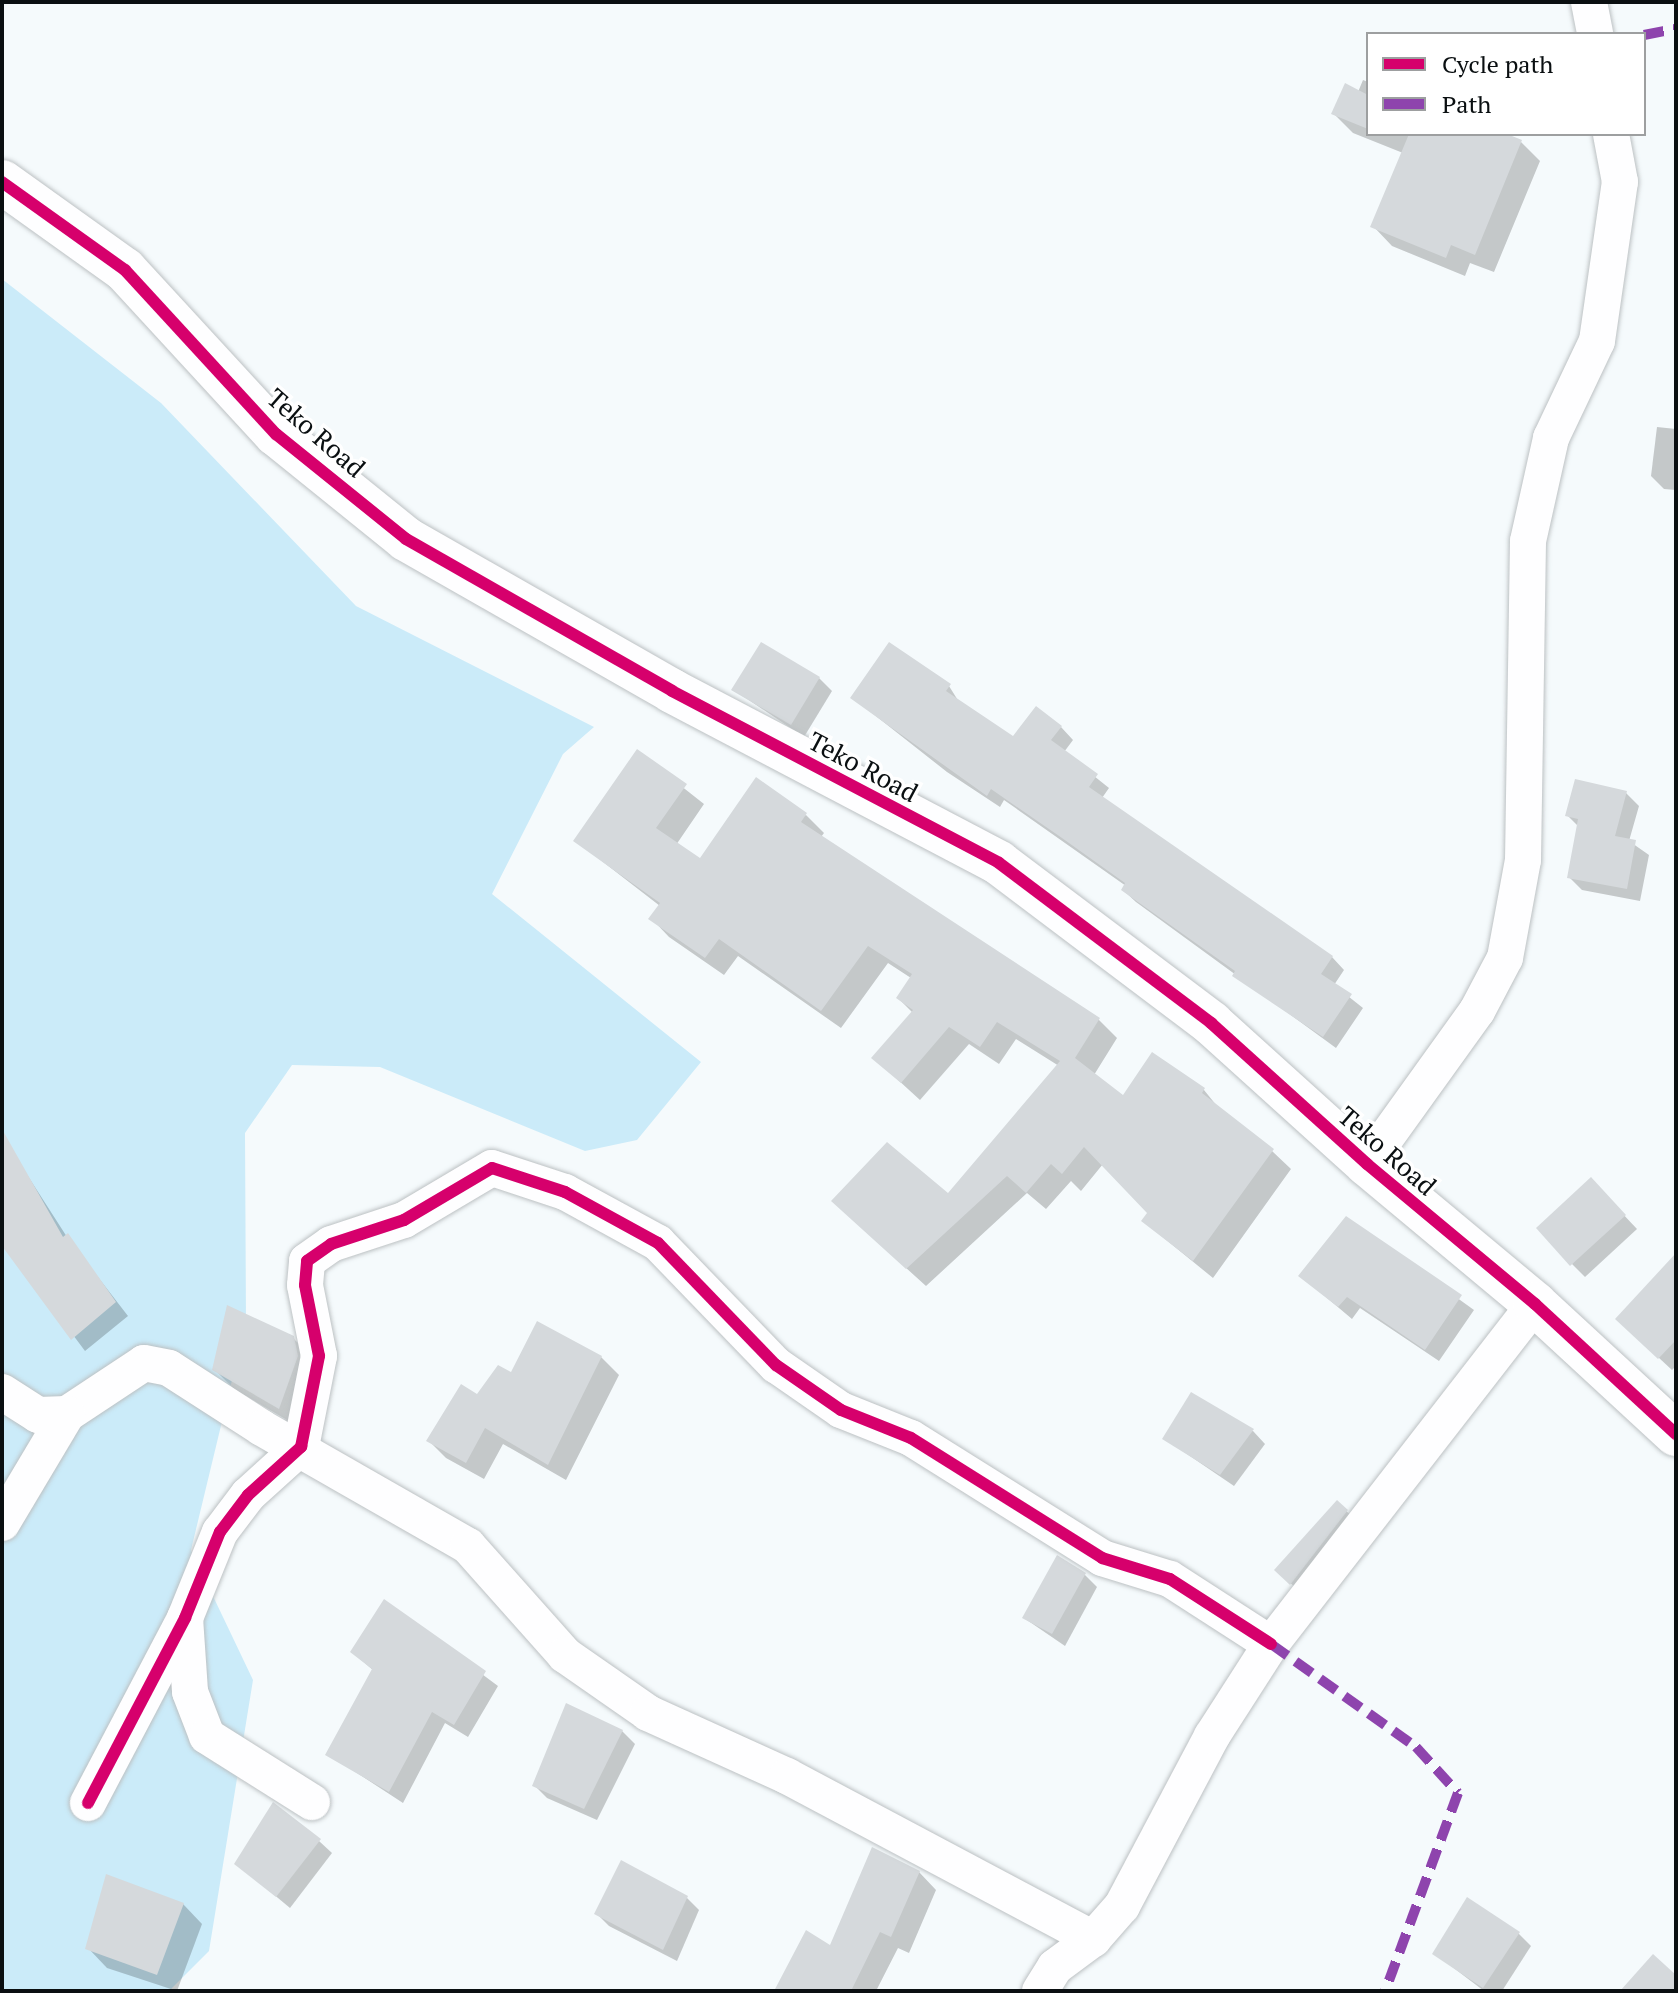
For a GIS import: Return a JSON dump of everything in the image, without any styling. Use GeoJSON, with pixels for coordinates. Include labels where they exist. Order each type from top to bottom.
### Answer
{"type":"FeatureCollection","features":[{"type":"Feature","properties":{"kind":"street"},"geometry":{"type":"LineString","coordinates":[[1589,2],[1595,32]]}},
{"type":"Feature","properties":{"kind":"street"},"geometry":{"type":"LineString","coordinates":[[1367,1164],[1477,1011],[1505,958],[1523,860],[1528,541],[1551,438],[1597,341],[1620,182],[1611,136]]}},
{"type":"Feature","properties":{"kind":"street","name":"Teko Road"},"geometry":{"type":"LineString","coordinates":[[2,182],[125,270],[276,434],[406,539],[672,691],[999,863],[1211,1023],[1367,1164],[1535,1304],[1675,1431]]}},
{"type":"Feature","properties":{"kind":"street"},"geometry":{"type":"LineString","coordinates":[[88,1803],[185,1618],[220,1532],[248,1495],[301,1447],[319,1356],[305,1285],[307,1261],[331,1244],[404,1220],[492,1168],[565,1192],[658,1243],[776,1365],[841,1410],[911,1438],[1102,1558],[1170,1579],[1271,1644]]}},
{"type":"Feature","properties":{"kind":"street"},"geometry":{"type":"LineString","coordinates":[[1040,1991],[1055,1967],[1093,1939],[1122,1906],[1212,1736],[1271,1644],[1535,1304]]}},
{"type":"Feature","properties":{"kind":"street"},"geometry":{"type":"LineString","coordinates":[[2,1523],[67,1414],[144,1363],[169,1368],[468,1546],[565,1655],[648,1713],[787,1776],[1093,1939]]}},
{"type":"Feature","properties":{"kind":"street"},"geometry":{"type":"LineString","coordinates":[[2,1392],[38,1415],[67,1414]]}},
{"type":"Feature","properties":{"kind":"street"},"geometry":{"type":"LineString","coordinates":[[185,1618],[190,1692],[207,1736],[312,1802]]}},
{"type":"Feature","properties":{"kind":"shaded area"},"geometry":{"type":"Polygon","coordinates":[[[2,279],[161,403],[356,606],[594,727],[563,754],[492,894],[701,1062],[637,1140],[585,1151],[380,1067],[292,1065],[245,1133],[246,1322],[191,1550],[253,1680],[209,1951],[169,1991],[2,1991],[2,279]]]}},
{"type":"Feature","properties":{"kind":"building"},"geometry":{"type":"Polygon","coordinates":[[[1345,83],[1366,94],[1366,128],[1331,114],[1345,83]]]}},
{"type":"Feature","properties":{"kind":"building"},"geometry":{"type":"Polygon","coordinates":[[[1408,136],[1512,136],[1522,140],[1475,255],[1451,245],[1446,258],[1370,227],[1408,136]]]}},
{"type":"Feature","properties":{"kind":"building"},"geometry":{"type":"Polygon","coordinates":[[[761,642],[820,677],[791,725],[731,690],[761,642]]]}},
{"type":"Feature","properties":{"kind":"building"},"geometry":{"type":"Polygon","coordinates":[[[889,642],[951,684],[946,691],[1013,736],[1036,706],[1062,726],[1051,740],[1098,774],[1089,787],[1333,956],[1321,974],[1352,994],[1323,1037],[1232,976],[1235,971],[1121,890],[1125,883],[991,789],[987,796],[850,698],[889,642]]]}},
{"type":"Feature","properties":{"kind":"building"},"geometry":{"type":"Polygon","coordinates":[[[637,749],[687,784],[656,828],[700,858],[756,777],[807,813],[801,822],[1100,1018],[1075,1058],[1123,1095],[1152,1052],[1205,1088],[1202,1093],[1274,1149],[1193,1261],[1141,1221],[1147,1213],[1084,1147],[1062,1174],[1051,1164],[1026,1193],[1007,1176],[906,1269],[831,1201],[887,1142],[948,1193],[1060,1061],[997,1022],[980,1047],[949,1027],[901,1083],[871,1058],[913,1010],[896,998],[912,974],[868,946],[821,1011],[719,939],[705,958],[648,919],[660,903],[573,841],[637,749]]]}},
{"type":"Feature","properties":{"kind":"building"},"geometry":{"type":"Polygon","coordinates":[[[1575,779],[1627,791],[1615,836],[1636,840],[1627,889],[1567,878],[1578,819],[1565,816],[1575,779]]]}},
{"type":"Feature","properties":{"kind":"building"},"geometry":{"type":"Polygon","coordinates":[[[2,1129],[63,1237],[68,1233],[116,1302],[71,1340],[2,1246],[2,1129]]]}},
{"type":"Feature","properties":{"kind":"building"},"geometry":{"type":"Polygon","coordinates":[[[1591,1177],[1626,1215],[1570,1266],[1536,1228],[1591,1177]]]}},
{"type":"Feature","properties":{"kind":"building"},"geometry":{"type":"Polygon","coordinates":[[[1346,1216],[1462,1295],[1425,1350],[1347,1297],[1338,1307],[1298,1276],[1346,1216]]]}},
{"type":"Feature","properties":{"kind":"building"},"geometry":{"type":"Polygon","coordinates":[[[1676,1253],[1676,1340],[1658,1359],[1615,1319],[1676,1253]]]}},
{"type":"Feature","properties":{"kind":"building"},"geometry":{"type":"Polygon","coordinates":[[[227,1305],[294,1336],[298,1356],[279,1409],[212,1370],[227,1305]]]}},
{"type":"Feature","properties":{"kind":"building"},"geometry":{"type":"Polygon","coordinates":[[[537,1321],[602,1356],[548,1465],[485,1428],[466,1463],[426,1441],[461,1384],[477,1394],[498,1365],[511,1372],[537,1321]]]}},
{"type":"Feature","properties":{"kind":"building"},"geometry":{"type":"Polygon","coordinates":[[[1191,1392],[1254,1429],[1220,1475],[1162,1439],[1191,1392]]]}},
{"type":"Feature","properties":{"kind":"building"},"geometry":{"type":"Polygon","coordinates":[[[1337,1500],[1348,1510],[1290,1585],[1274,1570],[1337,1500]]]}},
{"type":"Feature","properties":{"kind":"building"},"geometry":{"type":"Polygon","coordinates":[[[1057,1555],[1086,1573],[1052,1634],[1022,1618],[1057,1555]]]}},
{"type":"Feature","properties":{"kind":"building"},"geometry":{"type":"Polygon","coordinates":[[[384,1599],[486,1671],[454,1725],[432,1712],[389,1792],[325,1755],[372,1669],[350,1652],[384,1599]]]}},
{"type":"Feature","properties":{"kind":"building"},"geometry":{"type":"Polygon","coordinates":[[[566,1703],[623,1730],[584,1809],[532,1786],[566,1703]]]}},
{"type":"Feature","properties":{"kind":"building"},"geometry":{"type":"Polygon","coordinates":[[[273,1802],[321,1839],[276,1897],[234,1864],[273,1802]]]}},
{"type":"Feature","properties":{"kind":"building"},"geometry":{"type":"Polygon","coordinates":[[[872,1847],[920,1871],[891,1937],[880,1932],[851,1991],[774,1991],[806,1930],[830,1945],[872,1847]]]}},
{"type":"Feature","properties":{"kind":"building"},"geometry":{"type":"Polygon","coordinates":[[[621,1860],[688,1896],[663,1950],[594,1914],[621,1860]]]}},
{"type":"Feature","properties":{"kind":"building"},"geometry":{"type":"Polygon","coordinates":[[[106,1874],[184,1903],[157,1975],[85,1949],[106,1874]]]}},
{"type":"Feature","properties":{"kind":"building"},"geometry":{"type":"Polygon","coordinates":[[[1467,1897],[1520,1932],[1483,1988],[1432,1954],[1467,1897]]]}},
{"type":"Feature","properties":{"kind":"building"},"geometry":{"type":"Polygon","coordinates":[[[1653,1954],[1676,1975],[1676,1991],[1620,1991],[1653,1954]]]}},
{"type":"Feature","properties":{"kind":"marked path"},"geometry":{"type":"LineString","coordinates":[[1646,35],[1676,29]]}},
{"type":"Feature","properties":{"kind":"marked path"},"geometry":{"type":"LineString","coordinates":[[1271,1644],[1416,1747],[1458,1793],[1385,1991]]}},
{"type":"Feature","properties":{"kind":"cycle path"},"geometry":{"type":"LineString","coordinates":[[2,182],[125,270],[276,434],[406,539],[672,691],[999,863],[1211,1023],[1367,1164],[1535,1304],[1676,1434]]}},
{"type":"Feature","properties":{"kind":"cycle path"},"geometry":{"type":"LineString","coordinates":[[88,1803],[185,1618],[220,1532],[248,1495],[301,1447],[319,1356],[305,1285],[307,1261],[331,1244],[404,1220],[492,1168],[565,1192],[658,1243],[776,1365],[841,1410],[911,1438],[1102,1558],[1170,1579],[1271,1644]]}}]}
